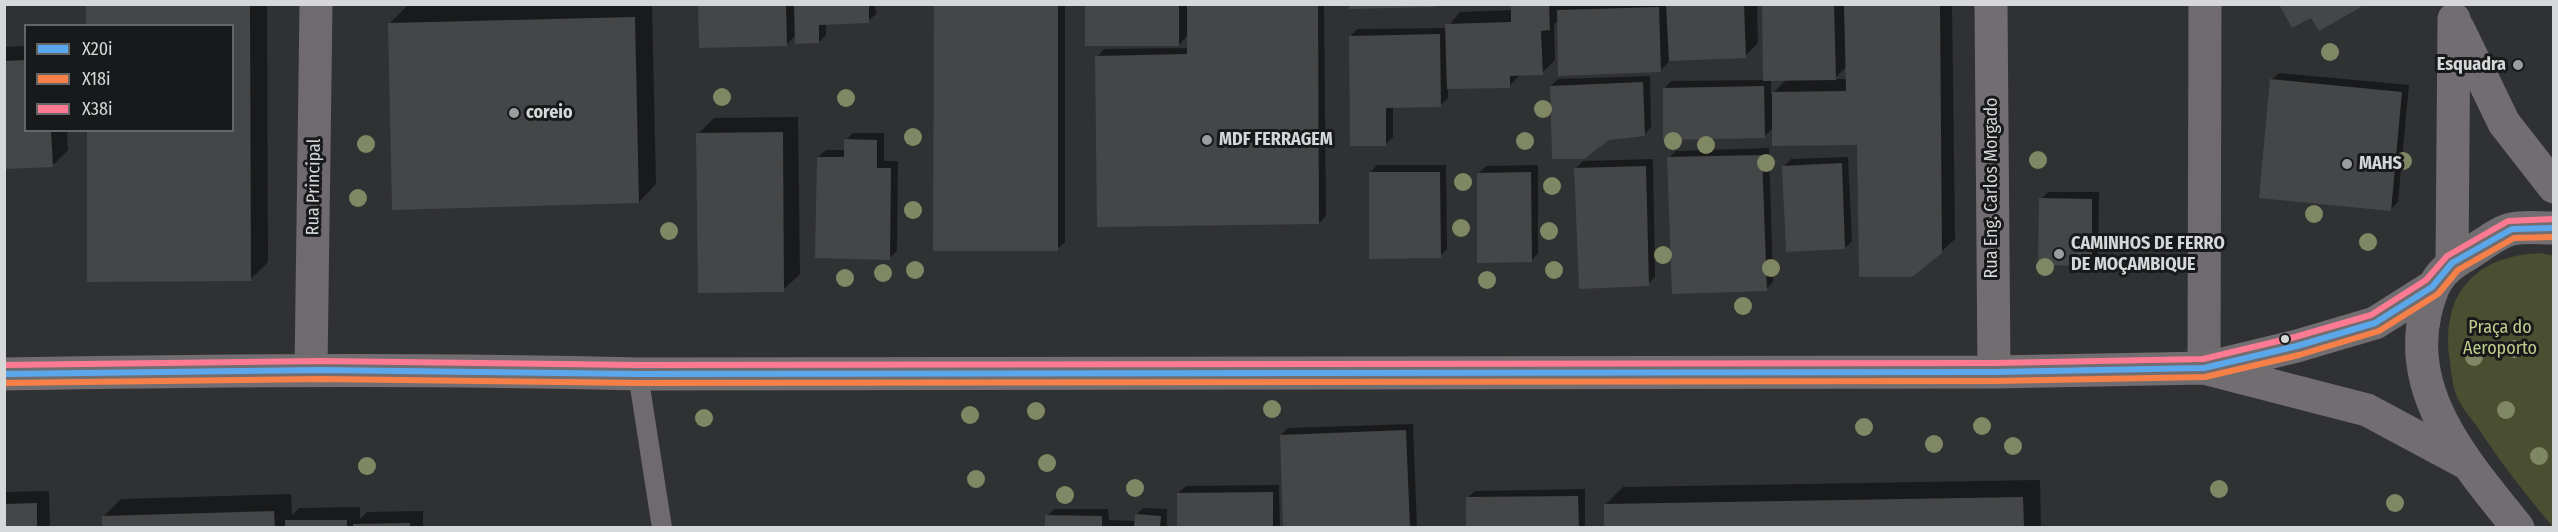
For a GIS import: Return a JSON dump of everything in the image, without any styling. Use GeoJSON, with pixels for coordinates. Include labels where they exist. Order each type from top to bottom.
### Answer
{"type":"FeatureCollection","features":[{"type":"Feature","properties":{"kind":"main road","name":"Rua Eng. Carlos Morgado"},"geometry":{"type":"LineString","coordinates":[[1991,4],[1994,372]]}},
{"type":"Feature","properties":{"kind":"main road"},"geometry":{"type":"LineString","coordinates":[[2451,12],[2504,123],[2553,187]]}},
{"type":"Feature","properties":{"kind":"main road"},"geometry":{"type":"LineString","coordinates":[[2451,12],[2442,275],[2421,333],[2424,378],[2442,422],[2464,462],[2518,528]]}},
{"type":"Feature","properties":{"kind":"main road"},"geometry":{"type":"LineString","coordinates":[[4,374],[311,369],[454,369],[638,374],[1994,372],[2072,369],[2204,369],[2297,346],[2375,323],[2512,229],[2553,228]]}},
{"type":"Feature","properties":{"kind":"main road"},"geometry":{"type":"LineString","coordinates":[[2204,369],[2367,410],[2464,462]]}},
{"type":"Feature","properties":{"kind":"street","name":"Rua Principal"},"geometry":{"type":"LineString","coordinates":[[311,369],[316,4]]}},
{"type":"Feature","properties":{"kind":"street"},"geometry":{"type":"LineString","coordinates":[[2204,369],[2205,4]]}},
{"type":"Feature","properties":{"kind":"lane"},"geometry":{"type":"LineString","coordinates":[[638,374],[662,528]]}},
{"type":"Feature","properties":{"kind":"green space","name":"Praça do Aeroporto"},"geometry":{"type":"Polygon","coordinates":[[[2540,253],[2554,256],[2553,527],[2523,491],[2459,401],[2452,380],[2448,338],[2451,317],[2466,283],[2480,271],[2497,262],[2540,253]]]}},
{"type":"Feature","properties":{"kind":"building"},"geometry":{"type":"Polygon","coordinates":[[[698,4],[786,4],[787,46],[699,48],[698,4]]]}},
{"type":"Feature","properties":{"kind":"building"},"geometry":{"type":"Polygon","coordinates":[[[794,4],[869,4],[869,23],[819,25],[819,43],[795,44],[794,4]]]}},
{"type":"Feature","properties":{"kind":"building"},"geometry":{"type":"Polygon","coordinates":[[[934,4],[1058,4],[1058,251],[933,251],[934,4]]]}},
{"type":"Feature","properties":{"kind":"building"},"geometry":{"type":"Polygon","coordinates":[[[1085,4],[1179,4],[1179,46],[1085,46],[1085,4]]]}},
{"type":"Feature","properties":{"kind":"building","name":"MDF FERRAGEM"},"geometry":{"type":"Polygon","coordinates":[[[1187,4],[1318,4],[1319,224],[1097,227],[1095,56],[1187,54],[1187,4]]]}},
{"type":"Feature","properties":{"kind":"building"},"geometry":{"type":"Polygon","coordinates":[[[1349,4],[1435,4],[1435,7],[1349,9],[1349,4]]]}},
{"type":"Feature","properties":{"kind":"building"},"geometry":{"type":"Polygon","coordinates":[[[1511,4],[1549,4],[1550,30],[1541,31],[1543,75],[1510,76],[1510,88],[1447,89],[1445,24],[1511,22],[1511,4]]]}},
{"type":"Feature","properties":{"kind":"building"},"geometry":{"type":"Polygon","coordinates":[[[1666,4],[1744,4],[1746,58],[1669,61],[1666,4]]]}},
{"type":"Feature","properties":{"kind":"building"},"geometry":{"type":"Polygon","coordinates":[[[1762,4],[1834,4],[1836,80],[1763,81],[1762,4]]]}},
{"type":"Feature","properties":{"kind":"building"},"geometry":{"type":"Polygon","coordinates":[[[1844,4],[1940,4],[1942,253],[1912,277],[1859,277],[1857,145],[1772,146],[1772,92],[1846,91],[1844,4]]]}},
{"type":"Feature","properties":{"kind":"building"},"geometry":{"type":"Polygon","coordinates":[[[2279,4],[2359,4],[2361,7],[2319,31],[2311,18],[2292,28],[2279,4]]]}},
{"type":"Feature","properties":{"kind":"building"},"geometry":{"type":"Polygon","coordinates":[[[250,5],[251,281],[87,282],[87,132],[234,132],[234,24],[86,24],[86,6],[250,5]]]}},
{"type":"Feature","properties":{"kind":"building"},"geometry":{"type":"Polygon","coordinates":[[[1659,7],[1661,72],[1558,76],[1557,10],[1659,7]]]}},
{"type":"Feature","properties":{"kind":"building","name":"coreio"},"geometry":{"type":"Polygon","coordinates":[[[635,17],[639,203],[392,210],[388,23],[635,17]]]}},
{"type":"Feature","properties":{"kind":"building"},"geometry":{"type":"Polygon","coordinates":[[[1440,34],[1441,107],[1386,108],[1386,146],[1350,146],[1349,36],[1440,34]]]}},
{"type":"Feature","properties":{"kind":"building"},"geometry":{"type":"Polygon","coordinates":[[[24,60],[24,132],[51,132],[53,167],[4,169],[4,61],[24,60]]]}},
{"type":"Feature","properties":{"kind":"building","name":"MAHS"},"geometry":{"type":"Polygon","coordinates":[[[2270,79],[2402,92],[2391,211],[2259,198],[2270,79]]]}},
{"type":"Feature","properties":{"kind":"building"},"geometry":{"type":"Polygon","coordinates":[[[1643,82],[1645,136],[1609,140],[1584,159],[1552,159],[1550,86],[1643,82]]]}},
{"type":"Feature","properties":{"kind":"building"},"geometry":{"type":"Polygon","coordinates":[[[1764,86],[1765,138],[1663,140],[1663,88],[1764,86]]]}},
{"type":"Feature","properties":{"kind":"building"},"geometry":{"type":"Polygon","coordinates":[[[783,132],[784,292],[698,293],[696,133],[783,132]]]}},
{"type":"Feature","properties":{"kind":"building"},"geometry":{"type":"Polygon","coordinates":[[[844,139],[877,140],[877,168],[891,168],[890,260],[815,258],[817,157],[844,157],[844,139]]]}},
{"type":"Feature","properties":{"kind":"building"},"geometry":{"type":"Polygon","coordinates":[[[1762,155],[1767,291],[1672,294],[1667,157],[1762,155]]]}},
{"type":"Feature","properties":{"kind":"building"},"geometry":{"type":"Polygon","coordinates":[[[1842,163],[1845,249],[1786,252],[1782,166],[1842,163]]]}},
{"type":"Feature","properties":{"kind":"building"},"geometry":{"type":"Polygon","coordinates":[[[1646,166],[1649,286],[1579,289],[1574,168],[1646,166]]]}},
{"type":"Feature","properties":{"kind":"building"},"geometry":{"type":"Polygon","coordinates":[[[1369,172],[1440,172],[1441,258],[1369,259],[1369,172]]]}},
{"type":"Feature","properties":{"kind":"building"},"geometry":{"type":"Polygon","coordinates":[[[1531,172],[1532,262],[1477,263],[1477,173],[1531,172]]]}},
{"type":"Feature","properties":{"kind":"building"},"geometry":{"type":"Polygon","coordinates":[[[2039,198],[2092,199],[2092,266],[2038,265],[2039,198]]]}},
{"type":"Feature","properties":{"kind":"building"},"geometry":{"type":"Polygon","coordinates":[[[1406,430],[1410,528],[1283,528],[1280,435],[1406,430]]]}},
{"type":"Feature","properties":{"kind":"building"},"geometry":{"type":"Polygon","coordinates":[[[1273,492],[1273,528],[1177,528],[1177,493],[1273,492]]]}},
{"type":"Feature","properties":{"kind":"building"},"geometry":{"type":"Polygon","coordinates":[[[1578,496],[1579,528],[1466,528],[1466,497],[1578,496]]]}},
{"type":"Feature","properties":{"kind":"building"},"geometry":{"type":"Polygon","coordinates":[[[2023,497],[2024,528],[1604,528],[1604,504],[2023,497]]]}},
{"type":"Feature","properties":{"kind":"building"},"geometry":{"type":"Polygon","coordinates":[[[37,503],[37,528],[4,528],[4,504],[37,503]]]}},
{"type":"Feature","properties":{"kind":"building"},"geometry":{"type":"Polygon","coordinates":[[[274,511],[275,528],[102,528],[102,516],[274,511]]]}},
{"type":"Feature","properties":{"kind":"building"},"geometry":{"type":"Polygon","coordinates":[[[1135,514],[1161,516],[1160,528],[1134,528],[1135,514]]]}},
{"type":"Feature","properties":{"kind":"building"},"geometry":{"type":"Polygon","coordinates":[[[1045,515],[1102,516],[1102,528],[1045,528],[1045,515]]]}},
{"type":"Feature","properties":{"kind":"building"},"geometry":{"type":"Polygon","coordinates":[[[285,520],[347,520],[347,528],[285,528],[285,520]]]}},
{"type":"Feature","properties":{"kind":"building"},"geometry":{"type":"Polygon","coordinates":[[[410,523],[410,528],[353,528],[353,524],[410,523]]]}},
{"type":"Feature","properties":{"kind":"transit line","name":"X38i"},"geometry":{"type":"LineString","coordinates":[[4,365],[321,361],[638,365],[1994,363],[2203,359],[2295,337],[2371,315],[2426,280],[2447,256],[2508,221],[2554,219]]}},
{"type":"Feature","properties":{"kind":"transit line","name":"X20i"},"geometry":{"type":"LineString","coordinates":[[4,374],[321,370],[638,374],[1994,372],[2204,368],[2297,346],[2375,323],[2432,287],[2452,263],[2512,229],[2554,228]]}},
{"type":"Feature","properties":{"kind":"transit line","name":"X18i"},"geometry":{"type":"LineString","coordinates":[[4,383],[321,379],[638,383],[1994,381],[2205,377],[2299,355],[2379,331],[2438,294],[2458,270],[2514,238],[2554,237]]}},
{"type":"Feature","properties":{"kind":"place","name":"Esquadra"},"geometry":{"type":"Point","coordinates":[2518,65]}},
{"type":"Feature","properties":{"kind":"place","name":"coreio"},"geometry":{"type":"Point","coordinates":[514,113]}},
{"type":"Feature","properties":{"kind":"place","name":"MDF FERRAGEM"},"geometry":{"type":"Point","coordinates":[1207,140]}},
{"type":"Feature","properties":{"kind":"place","name":"MAHS"},"geometry":{"type":"Point","coordinates":[2347,164]}},
{"type":"Feature","properties":{"kind":"place","name":"CAMINHOS DE FERRO DE MOÇAMBIQUE"},"geometry":{"type":"Point","coordinates":[2059,254]}}]}
